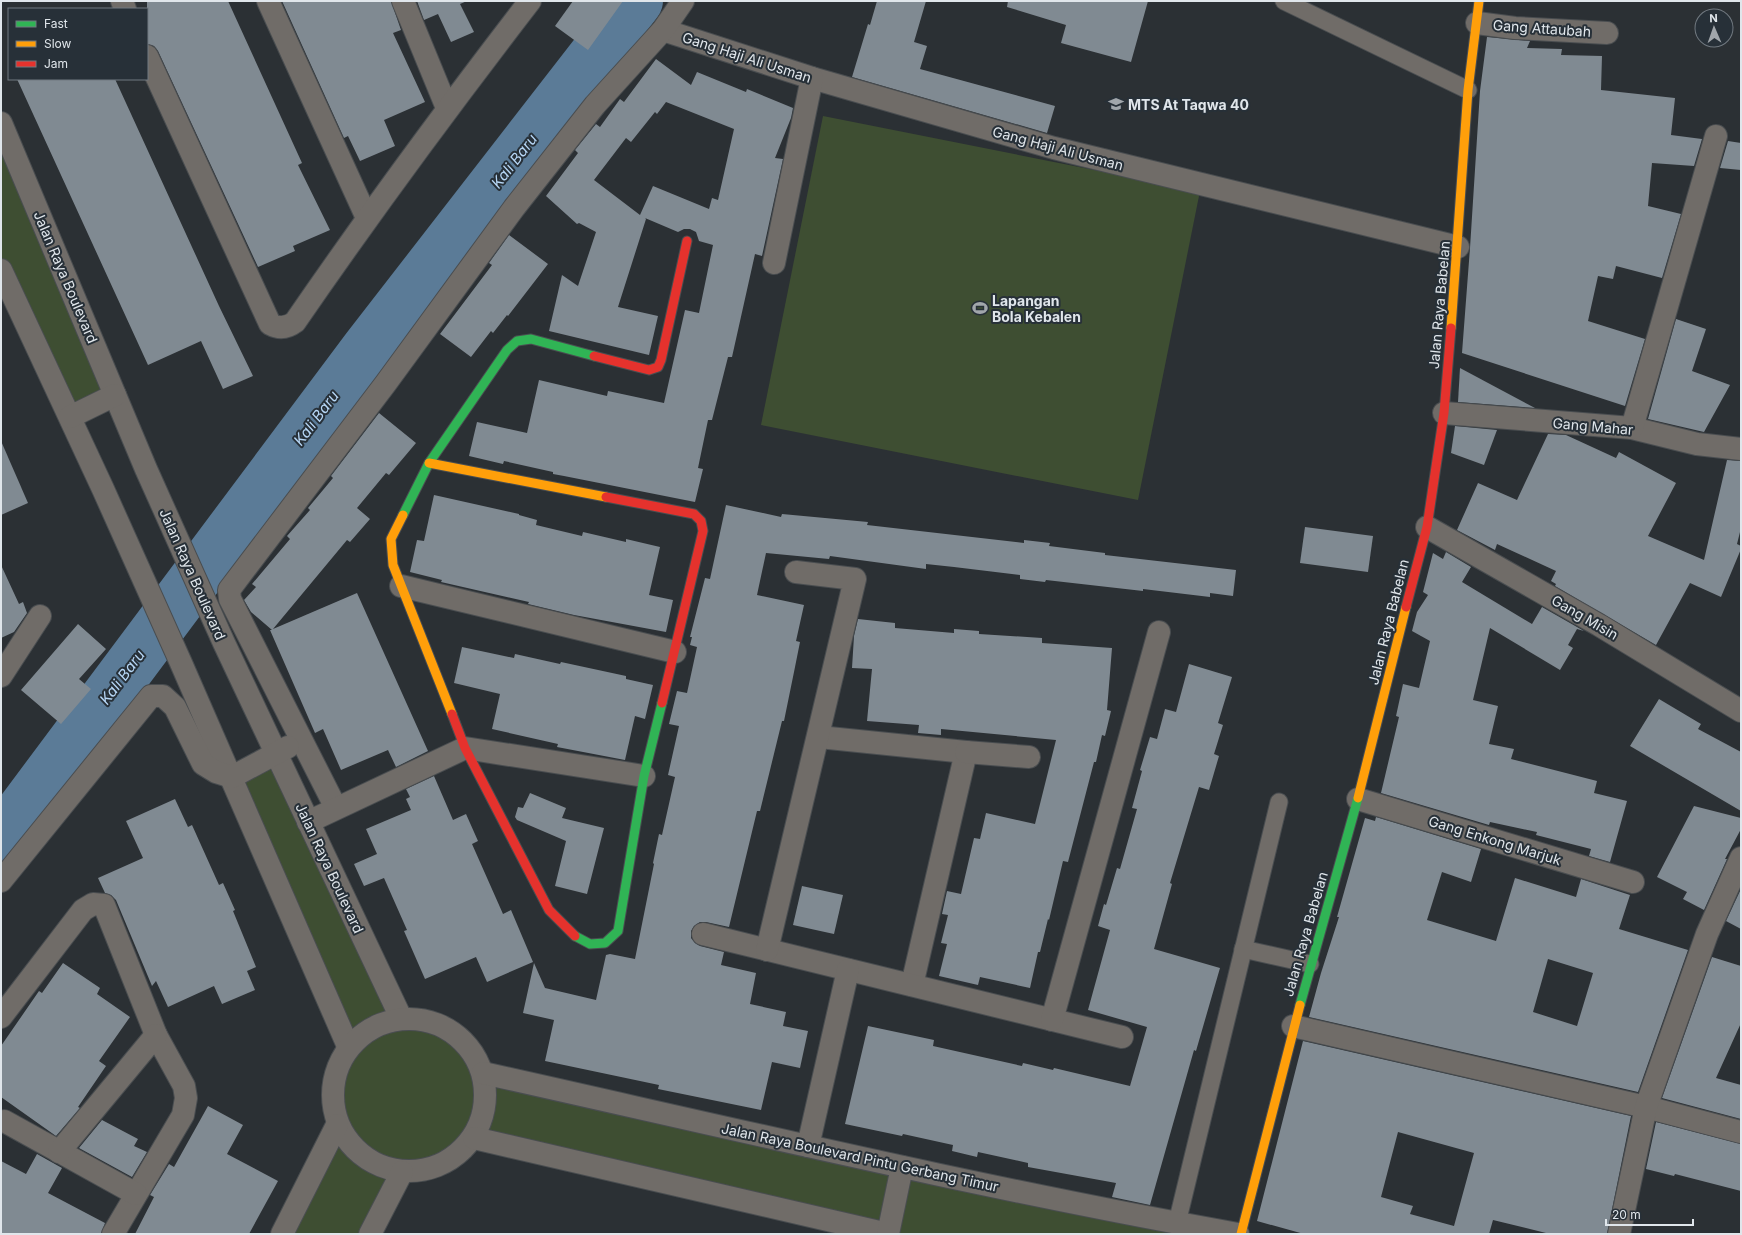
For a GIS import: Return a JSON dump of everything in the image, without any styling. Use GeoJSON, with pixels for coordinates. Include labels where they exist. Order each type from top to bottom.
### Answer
{"type":"FeatureCollection","features":[{"type":"Feature","properties":{"kind":"street"},"geometry":{"type":"LineString","coordinates":[[268,1],[367,218]]}},
{"type":"Feature","properties":{"kind":"street"},"geometry":{"type":"LineString","coordinates":[[403,1],[448,108]]}},
{"type":"Feature","properties":{"kind":"street"},"geometry":{"type":"LineString","coordinates":[[148,58],[270,324],[280,328],[290,326],[294,322],[367,218],[448,108],[530,1]]}},
{"type":"Feature","properties":{"kind":"street"},"geometry":{"type":"LineString","coordinates":[[336,808],[230,598],[229,590],[386,383],[519,202],[595,105],[663,30],[683,1]]}},
{"type":"Feature","properties":{"kind":"street","name":"Jalan Raya Babelan"},"geometry":{"type":"LineString","coordinates":[[1240,1234],[1293,1026],[1367,767],[1400,629],[1427,527],[1444,413],[1458,247],[1468,90],[1479,1]]}},
{"type":"Feature","properties":{"kind":"street","name":"Gang Attaubah"},"geometry":{"type":"LineString","coordinates":[[1477,23],[1515,28],[1607,33]]}},
{"type":"Feature","properties":{"kind":"street","name":"Gang Haji Ali Usman"},"geometry":{"type":"LineString","coordinates":[[663,30],[812,78],[1054,148],[1458,247]]}},
{"type":"Feature","properties":{"kind":"street"},"geometry":{"type":"LineString","coordinates":[[774,263],[812,78]]}},
{"type":"Feature","properties":{"kind":"street","name":"Jalan Raya Boulevard"},"geometry":{"type":"LineString","coordinates":[[1,123],[146,469],[224,643],[401,1018]]}},
{"type":"Feature","properties":{"kind":"street"},"geometry":{"type":"LineString","coordinates":[[1632,428],[1716,136]]}},
{"type":"Feature","properties":{"kind":"street"},"geometry":{"type":"LineString","coordinates":[[429,463],[694,514],[701,521],[703,531],[644,776],[618,931],[605,943],[589,943],[569,931],[558,922],[549,910],[465,748],[401,586],[390,554],[391,539],[429,463],[507,350],[518,341],[531,339],[649,370],[658,367],[661,360],[687,241]]}},
{"type":"Feature","properties":{"kind":"street"},"geometry":{"type":"LineString","coordinates":[[1,270],[103,488],[232,777],[348,1046]]}},
{"type":"Feature","properties":{"kind":"street"},"geometry":{"type":"LineString","coordinates":[[70,417],[115,395]]}},
{"type":"Feature","properties":{"kind":"street","name":"Gang Mahar"},"geometry":{"type":"LineString","coordinates":[[1444,413],[1632,428],[1697,444],[1741,449]]}},
{"type":"Feature","properties":{"kind":"street","name":"Gang Misin"},"geometry":{"type":"LineString","coordinates":[[1427,527],[1599,625],[1741,711]]}},
{"type":"Feature","properties":{"kind":"street"},"geometry":{"type":"LineString","coordinates":[[767,950],[819,737],[855,579],[796,572]]}},
{"type":"Feature","properties":{"kind":"street"},"geometry":{"type":"LineString","coordinates":[[401,586],[675,652]]}},
{"type":"Feature","properties":{"kind":"street"},"geometry":{"type":"LineString","coordinates":[[1,676],[40,616]]}},
{"type":"Feature","properties":{"kind":"street"},"geometry":{"type":"LineString","coordinates":[[1052,1020],[1159,632]]}},
{"type":"Feature","properties":{"kind":"street"},"geometry":{"type":"LineString","coordinates":[[1,881],[152,696],[163,696],[175,707],[203,764],[216,772],[232,777],[301,739]]}},
{"type":"Feature","properties":{"kind":"street"},"geometry":{"type":"LineString","coordinates":[[819,737],[1029,758]]}},
{"type":"Feature","properties":{"kind":"street"},"geometry":{"type":"LineString","coordinates":[[308,822],[465,748],[644,776]]}},
{"type":"Feature","properties":{"kind":"street"},"geometry":{"type":"LineString","coordinates":[[912,985],[966,752]]}},
{"type":"Feature","properties":{"kind":"street","name":"Gang Enkong Marjuk"},"geometry":{"type":"LineString","coordinates":[[1358,799],[1633,882]]}},
{"type":"Feature","properties":{"kind":"street"},"geometry":{"type":"LineString","coordinates":[[1619,1234],[1646,1107],[1707,934],[1741,858]]}},
{"type":"Feature","properties":{"kind":"street"},"geometry":{"type":"LineString","coordinates":[[1,1017],[83,910],[92,904],[104,905],[156,1035],[184,1086],[185,1107],[183,1115],[113,1234]]}},
{"type":"Feature","properties":{"kind":"street"},"geometry":{"type":"LineString","coordinates":[[703,934],[1122,1037]]}},
{"type":"Feature","properties":{"kind":"street"},"geometry":{"type":"LineString","coordinates":[[808,1146],[848,970]]}},
{"type":"Feature","properties":{"kind":"street"},"geometry":{"type":"LineString","coordinates":[[401,1018],[436,1023],[466,1043],[483,1073],[485,1106],[474,1138],[442,1165],[402,1172],[362,1158],[337,1126],[331,1084],[348,1046],[372,1027],[401,1018]]}},
{"type":"Feature","properties":{"kind":"street"},"geometry":{"type":"LineString","coordinates":[[1293,1026],[1646,1107],[1741,1132]]}},
{"type":"Feature","properties":{"kind":"street"},"geometry":{"type":"LineString","coordinates":[[59,1152],[156,1035]]}},
{"type":"Feature","properties":{"kind":"street","name":"Jalan Raya Boulevard Pintu Gerbang Timur"},"geometry":{"type":"LineString","coordinates":[[483,1073],[902,1167],[1177,1223],[1240,1234]]}},
{"type":"Feature","properties":{"kind":"street"},"geometry":{"type":"LineString","coordinates":[[4,1121],[136,1194]]}},
{"type":"Feature","properties":{"kind":"street"},"geometry":{"type":"LineString","coordinates":[[282,1234],[337,1126]]}},
{"type":"Feature","properties":{"kind":"street"},"geometry":{"type":"LineString","coordinates":[[474,1138],[888,1234],[902,1167]]}},
{"type":"Feature","properties":{"kind":"street"},"geometry":{"type":"LineString","coordinates":[[370,1234],[402,1172]]}},
{"type":"Feature","properties":{"kind":"lane"},"geometry":{"type":"LineString","coordinates":[[1284,1],[1468,90]]}},
{"type":"Feature","properties":{"kind":"lane"},"geometry":{"type":"LineString","coordinates":[[1177,1223],[1279,802]]}},
{"type":"Feature","properties":{"kind":"lane"},"geometry":{"type":"LineString","coordinates":[[1243,949],[1310,964]]}},
{"type":"Feature","properties":{"kind":"green space","name":"Lapangan Bola Kebalen"},"geometry":{"type":"Polygon","coordinates":[[[823,116],[1200,191],[1138,500],[761,425],[823,116]]]}},
{"type":"Feature","properties":{"kind":"green space"},"geometry":{"type":"Polygon","coordinates":[[[1,123],[115,395],[70,417],[1,270],[1,123]]]}},
{"type":"Feature","properties":{"kind":"green space"},"geometry":{"type":"Polygon","coordinates":[[[276,754],[401,1018],[436,1023],[466,1043],[483,1073],[1238,1234],[888,1234],[474,1138],[442,1165],[401,1173],[370,1234],[282,1234],[337,1126],[331,1084],[348,1046],[232,777],[276,754]]]}},
{"type":"Feature","properties":{"kind":"building"},"geometry":{"type":"Polygon","coordinates":[[[147,1],[228,1],[302,163],[298,165],[330,230],[293,246],[295,251],[258,267],[158,51],[154,46],[148,44],[147,1]]]}},
{"type":"Feature","properties":{"kind":"building"},"geometry":{"type":"Polygon","coordinates":[[[282,1],[391,1],[401,30],[393,33],[425,102],[384,120],[395,146],[360,161],[348,136],[344,138],[282,1]]]}},
{"type":"Feature","properties":{"kind":"building"},"geometry":{"type":"Polygon","coordinates":[[[417,1],[467,1],[460,4],[474,32],[451,42],[438,14],[424,20],[417,1]]]}},
{"type":"Feature","properties":{"kind":"building"},"geometry":{"type":"Polygon","coordinates":[[[573,1],[623,1],[588,50],[555,26],[573,1]]]}},
{"type":"Feature","properties":{"kind":"building"},"geometry":{"type":"Polygon","coordinates":[[[877,1],[926,1],[914,42],[927,46],[920,69],[1055,106],[1047,133],[852,77],[868,24],[870,25],[877,1]]]}},
{"type":"Feature","properties":{"kind":"building"},"geometry":{"type":"Polygon","coordinates":[[[1008,1],[1148,1],[1131,62],[1061,43],[1066,25],[1007,7],[1008,1]]]}},
{"type":"Feature","properties":{"kind":"building"},"geometry":{"type":"Polygon","coordinates":[[[1487,37],[1530,41],[1527,48],[1562,49],[1561,55],[1602,56],[1601,90],[1675,98],[1671,135],[1702,139],[1694,166],[1652,163],[1648,206],[1681,214],[1662,278],[1616,266],[1613,279],[1598,276],[1588,321],[1645,339],[1625,406],[1462,353],[1480,91],[1487,37]]]}},
{"type":"Feature","properties":{"kind":"building"},"geometry":{"type":"Polygon","coordinates":[[[656,59],[691,85],[697,72],[746,92],[747,89],[793,108],[791,118],[775,158],[783,159],[762,256],[755,254],[732,357],[728,357],[712,420],[708,420],[698,468],[703,469],[695,502],[553,474],[553,472],[504,461],[503,464],[469,456],[477,422],[527,433],[539,380],[607,396],[608,391],[664,403],[685,310],[699,313],[713,245],[699,241],[696,232],[690,229],[684,229],[678,232],[645,218],[646,219],[618,307],[658,316],[649,355],[549,331],[562,275],[578,286],[596,232],[579,223],[577,224],[546,196],[578,153],[575,150],[596,124],[600,127],[620,99],[624,102],[656,59]],[[666,102],[657,114],[655,112],[631,142],[626,138],[594,180],[640,215],[653,186],[709,209],[712,198],[718,200],[734,129],[666,102]]]}},
{"type":"Feature","properties":{"kind":"building"},"geometry":{"type":"Polygon","coordinates":[[[17,80],[115,80],[219,306],[253,376],[223,389],[201,341],[148,365],[17,80]]]}},
{"type":"Feature","properties":{"kind":"building"},"geometry":{"type":"Polygon","coordinates":[[[1728,141],[1741,143],[1741,170],[1720,168],[1728,141]]]}},
{"type":"Feature","properties":{"kind":"building"},"geometry":{"type":"Polygon","coordinates":[[[509,235],[548,264],[508,316],[507,315],[493,333],[491,331],[471,357],[440,334],[492,265],[489,263],[509,235]]]}},
{"type":"Feature","properties":{"kind":"building"},"geometry":{"type":"Polygon","coordinates":[[[1676,319],[1706,329],[1692,371],[1730,385],[1704,432],[1648,419],[1676,319]]]}},
{"type":"Feature","properties":{"kind":"building"},"geometry":{"type":"Polygon","coordinates":[[[1460,368],[1535,408],[1458,402],[1460,368]]]}},
{"type":"Feature","properties":{"kind":"building"},"geometry":{"type":"Polygon","coordinates":[[[379,413],[416,443],[389,475],[386,473],[357,508],[370,519],[350,542],[347,540],[273,629],[357,593],[428,751],[396,767],[388,750],[341,770],[323,729],[315,733],[270,630],[272,630],[251,612],[244,600],[256,587],[252,584],[290,539],[287,536],[310,510],[308,508],[333,478],[331,476],[379,413]]]}},
{"type":"Feature","properties":{"kind":"building"},"geometry":{"type":"Polygon","coordinates":[[[1455,426],[1497,430],[1484,465],[1451,453],[1455,426]]]}},
{"type":"Feature","properties":{"kind":"building"},"geometry":{"type":"Polygon","coordinates":[[[1548,434],[1566,435],[1616,458],[1619,452],[1676,483],[1648,536],[1704,560],[1727,460],[1741,461],[1741,528],[1737,544],[1741,546],[1741,549],[1721,597],[1690,583],[1656,645],[1555,586],[1556,584],[1551,581],[1556,571],[1497,544],[1495,550],[1457,530],[1478,483],[1517,500],[1548,434]]]}},
{"type":"Feature","properties":{"kind":"building"},"geometry":{"type":"Polygon","coordinates":[[[1,441],[28,503],[1,515],[1,441]]]}},
{"type":"Feature","properties":{"kind":"building"},"geometry":{"type":"Polygon","coordinates":[[[434,495],[519,514],[537,520],[536,525],[582,536],[583,532],[626,542],[626,539],[660,547],[649,595],[673,600],[666,632],[574,615],[528,604],[529,602],[441,582],[442,580],[410,572],[417,540],[424,541],[434,495]]]}},
{"type":"Feature","properties":{"kind":"building"},"geometry":{"type":"Polygon","coordinates":[[[726,505],[781,517],[782,514],[868,522],[867,525],[1024,543],[1024,540],[1050,543],[1049,546],[1105,553],[1105,555],[1236,570],[1233,596],[1210,593],[1210,597],[1046,580],[1045,582],[1020,579],[1020,575],[926,564],[926,569],[830,556],[829,559],[766,553],[757,595],[804,605],[796,641],[800,642],[784,721],[782,721],[760,811],[757,811],[729,927],[700,922],[694,926],[691,931],[691,938],[695,943],[700,946],[724,952],[721,965],[756,973],[750,1004],[786,1012],[783,1026],[808,1031],[800,1068],[772,1062],[761,1110],[658,1089],[659,1085],[545,1061],[554,1020],[523,1013],[534,963],[545,988],[596,1000],[606,955],[610,954],[635,959],[659,834],[662,835],[675,777],[668,775],[679,726],[669,724],[677,691],[687,693],[697,647],[690,645],[692,637],[690,637],[705,578],[710,579],[726,505]]]}},
{"type":"Feature","properties":{"kind":"building"},"geometry":{"type":"Polygon","coordinates":[[[1305,527],[1373,536],[1368,572],[1300,563],[1305,527]]]}},
{"type":"Feature","properties":{"kind":"building"},"geometry":{"type":"Polygon","coordinates":[[[1446,552],[1471,567],[1462,582],[1532,624],[1542,607],[1584,631],[1577,629],[1568,645],[1573,648],[1560,670],[1490,628],[1473,700],[1498,706],[1489,744],[1514,749],[1511,759],[1597,781],[1594,793],[1627,801],[1610,862],[1589,856],[1591,849],[1536,835],[1537,832],[1490,822],[1489,825],[1381,793],[1399,717],[1396,716],[1403,684],[1419,688],[1430,641],[1412,631],[1417,612],[1428,595],[1423,592],[1433,553],[1443,559],[1446,552]]]}},
{"type":"Feature","properties":{"kind":"building"},"geometry":{"type":"Polygon","coordinates":[[[1,565],[19,604],[23,602],[27,613],[14,632],[1,638],[1,565]]]}},
{"type":"Feature","properties":{"kind":"building"},"geometry":{"type":"Polygon","coordinates":[[[858,619],[895,623],[895,628],[954,633],[954,629],[979,631],[979,634],[1042,638],[1042,643],[1112,648],[1107,710],[1111,711],[1105,736],[1102,735],[1096,762],[1094,762],[1068,862],[1063,861],[1049,920],[1048,919],[1040,952],[1038,952],[1030,988],[980,977],[978,985],[939,976],[947,944],[941,943],[948,915],[942,914],[947,891],[961,894],[974,838],[980,839],[986,813],[1035,824],[1056,740],[941,729],[941,735],[918,733],[919,725],[867,721],[872,669],[852,668],[854,636],[858,619]]]}},
{"type":"Feature","properties":{"kind":"building"},"geometry":{"type":"Polygon","coordinates":[[[78,624],[106,649],[79,679],[91,689],[61,724],[21,690],[78,624]]]}},
{"type":"Feature","properties":{"kind":"building"},"geometry":{"type":"Polygon","coordinates":[[[462,647],[514,658],[515,654],[560,664],[561,662],[626,676],[626,679],[653,685],[645,719],[635,716],[625,760],[557,747],[558,744],[492,729],[500,694],[454,683],[462,647]]]}},
{"type":"Feature","properties":{"kind":"building"},"geometry":{"type":"Polygon","coordinates":[[[1189,664],[1232,677],[1218,723],[1223,725],[1214,754],[1219,756],[1209,790],[1199,787],[1170,883],[1172,884],[1154,949],[1220,968],[1196,1051],[1194,1050],[1150,1205],[1112,1197],[1116,1183],[1028,1167],[1028,1163],[978,1152],[977,1157],[952,1151],[953,1145],[903,1134],[902,1136],[845,1124],[868,1026],[934,1040],[933,1046],[1022,1066],[1023,1063],[1053,1070],[1054,1068],[1130,1086],[1147,1027],[1088,1010],[1110,930],[1098,926],[1117,868],[1120,869],[1137,809],[1132,808],[1142,771],[1140,770],[1150,737],[1157,739],[1165,709],[1176,712],[1189,664]]]}},
{"type":"Feature","properties":{"kind":"building"},"geometry":{"type":"Polygon","coordinates":[[[1659,699],[1701,724],[1698,729],[1741,752],[1741,811],[1630,746],[1659,699]]]}},
{"type":"Feature","properties":{"kind":"building"},"geometry":{"type":"Polygon","coordinates":[[[434,776],[453,820],[466,814],[478,841],[472,844],[503,914],[511,910],[533,962],[487,982],[476,957],[425,979],[404,931],[407,930],[384,878],[364,886],[354,864],[377,854],[366,829],[411,810],[406,799],[410,797],[406,789],[434,776]]]}},
{"type":"Feature","properties":{"kind":"building"},"geometry":{"type":"Polygon","coordinates":[[[530,793],[566,808],[562,818],[604,828],[587,894],[555,886],[566,841],[517,820],[515,817],[518,807],[523,808],[530,793]]]}},
{"type":"Feature","properties":{"kind":"building"},"geometry":{"type":"Polygon","coordinates":[[[175,799],[188,827],[192,825],[219,885],[223,883],[235,910],[233,911],[256,967],[247,971],[255,990],[222,1004],[214,986],[168,1007],[156,981],[152,986],[116,900],[111,895],[105,893],[98,878],[143,858],[126,821],[175,799]]]}},
{"type":"Feature","properties":{"kind":"building"},"geometry":{"type":"Polygon","coordinates":[[[1694,806],[1741,818],[1741,829],[1725,859],[1727,859],[1704,910],[1683,899],[1687,892],[1657,877],[1694,806]]]}},
{"type":"Feature","properties":{"kind":"building"},"geometry":{"type":"Polygon","coordinates":[[[1376,817],[1481,849],[1471,882],[1442,872],[1427,920],[1496,941],[1515,878],[1576,897],[1581,879],[1630,895],[1619,929],[1688,950],[1638,1092],[1309,1017],[1339,917],[1337,917],[1365,818],[1375,821],[1376,817]],[[1548,959],[1533,1012],[1577,1026],[1593,973],[1548,959]]]}},
{"type":"Feature","properties":{"kind":"building"},"geometry":{"type":"Polygon","coordinates":[[[802,886],[843,895],[834,934],[793,925],[802,886]]]}},
{"type":"Feature","properties":{"kind":"building"},"geometry":{"type":"Polygon","coordinates":[[[1740,891],[1741,892],[1741,929],[1726,921],[1740,891]]]}},
{"type":"Feature","properties":{"kind":"building"},"geometry":{"type":"Polygon","coordinates":[[[1712,957],[1741,966],[1741,1023],[1716,1078],[1741,1085],[1741,1119],[1662,1098],[1712,957]]]}},
{"type":"Feature","properties":{"kind":"building"},"geometry":{"type":"Polygon","coordinates":[[[63,963],[100,988],[97,994],[130,1017],[99,1061],[106,1066],[78,1107],[80,1108],[56,1136],[1,1097],[1,1046],[39,991],[42,993],[63,963]]]}},
{"type":"Feature","properties":{"kind":"building"},"geometry":{"type":"Polygon","coordinates":[[[1303,1041],[1631,1116],[1607,1234],[1550,1234],[1493,1220],[1489,1234],[1304,1234],[1257,1221],[1303,1041]],[[1398,1132],[1381,1197],[1413,1206],[1410,1214],[1454,1226],[1474,1153],[1398,1132]]]}},
{"type":"Feature","properties":{"kind":"building"},"geometry":{"type":"Polygon","coordinates":[[[208,1106],[243,1125],[227,1154],[278,1181],[249,1234],[135,1234],[154,1197],[150,1195],[169,1164],[174,1167],[208,1106]]]}},
{"type":"Feature","properties":{"kind":"building"},"geometry":{"type":"Polygon","coordinates":[[[102,1120],[138,1139],[134,1146],[147,1152],[132,1177],[79,1148],[102,1120]]]}},
{"type":"Feature","properties":{"kind":"building"},"geometry":{"type":"Polygon","coordinates":[[[1656,1122],[1741,1144],[1741,1191],[1675,1174],[1674,1176],[1646,1169],[1656,1122]]]}},
{"type":"Feature","properties":{"kind":"building"},"geometry":{"type":"Polygon","coordinates":[[[37,1154],[62,1168],[48,1193],[105,1223],[101,1234],[1,1234],[1,1161],[26,1174],[37,1154]]]}},
{"type":"Feature","properties":{"kind":"waterway","name":"Kali Baru"},"geometry":{"type":"LineString","coordinates":[[1,839],[367,349],[637,1]]}},
{"type":"Feature","properties":{"kind":"traffic: fast"},"geometry":{"type":"LineString","coordinates":[[403,515],[429,463],[507,350],[517,341],[531,339],[594,356]]}},
{"type":"Feature","properties":{"kind":"traffic: fast"},"geometry":{"type":"LineString","coordinates":[[575,936],[590,944],[605,943],[618,931],[644,776],[662,703]]}},
{"type":"Feature","properties":{"kind":"traffic: fast"},"geometry":{"type":"LineString","coordinates":[[1300,1005],[1358,798]]}},
{"type":"Feature","properties":{"kind":"traffic: slow"},"geometry":{"type":"LineString","coordinates":[[1451,328],[1468,90],[1479,1]]}},
{"type":"Feature","properties":{"kind":"traffic: slow"},"geometry":{"type":"LineString","coordinates":[[429,463],[606,497]]}},
{"type":"Feature","properties":{"kind":"traffic: slow"},"geometry":{"type":"LineString","coordinates":[[403,515],[391,539],[393,565],[452,714]]}},
{"type":"Feature","properties":{"kind":"traffic: slow"},"geometry":{"type":"LineString","coordinates":[[1358,798],[1406,607]]}},
{"type":"Feature","properties":{"kind":"traffic: slow"},"geometry":{"type":"LineString","coordinates":[[1241,1234],[1300,1005]]}},
{"type":"Feature","properties":{"kind":"traffic: jam"},"geometry":{"type":"LineString","coordinates":[[594,356],[649,370],[658,367],[661,360],[687,241]]}},
{"type":"Feature","properties":{"kind":"traffic: jam"},"geometry":{"type":"LineString","coordinates":[[1406,607],[1427,527],[1444,413],[1451,328]]}},
{"type":"Feature","properties":{"kind":"traffic: jam"},"geometry":{"type":"LineString","coordinates":[[606,497],[694,514],[701,521],[703,531],[662,703]]}},
{"type":"Feature","properties":{"kind":"traffic: jam"},"geometry":{"type":"LineString","coordinates":[[452,714],[465,748],[549,910],[575,936]]}},
{"type":"Feature","properties":{"kind":"place","name":"MTS At Taqwa 40"},"geometry":{"type":"Point","coordinates":[1116,104]}},
{"type":"Feature","properties":{"kind":"place","name":"Lapangan Bola Kebalen"},"geometry":{"type":"Point","coordinates":[980,308]}}]}
